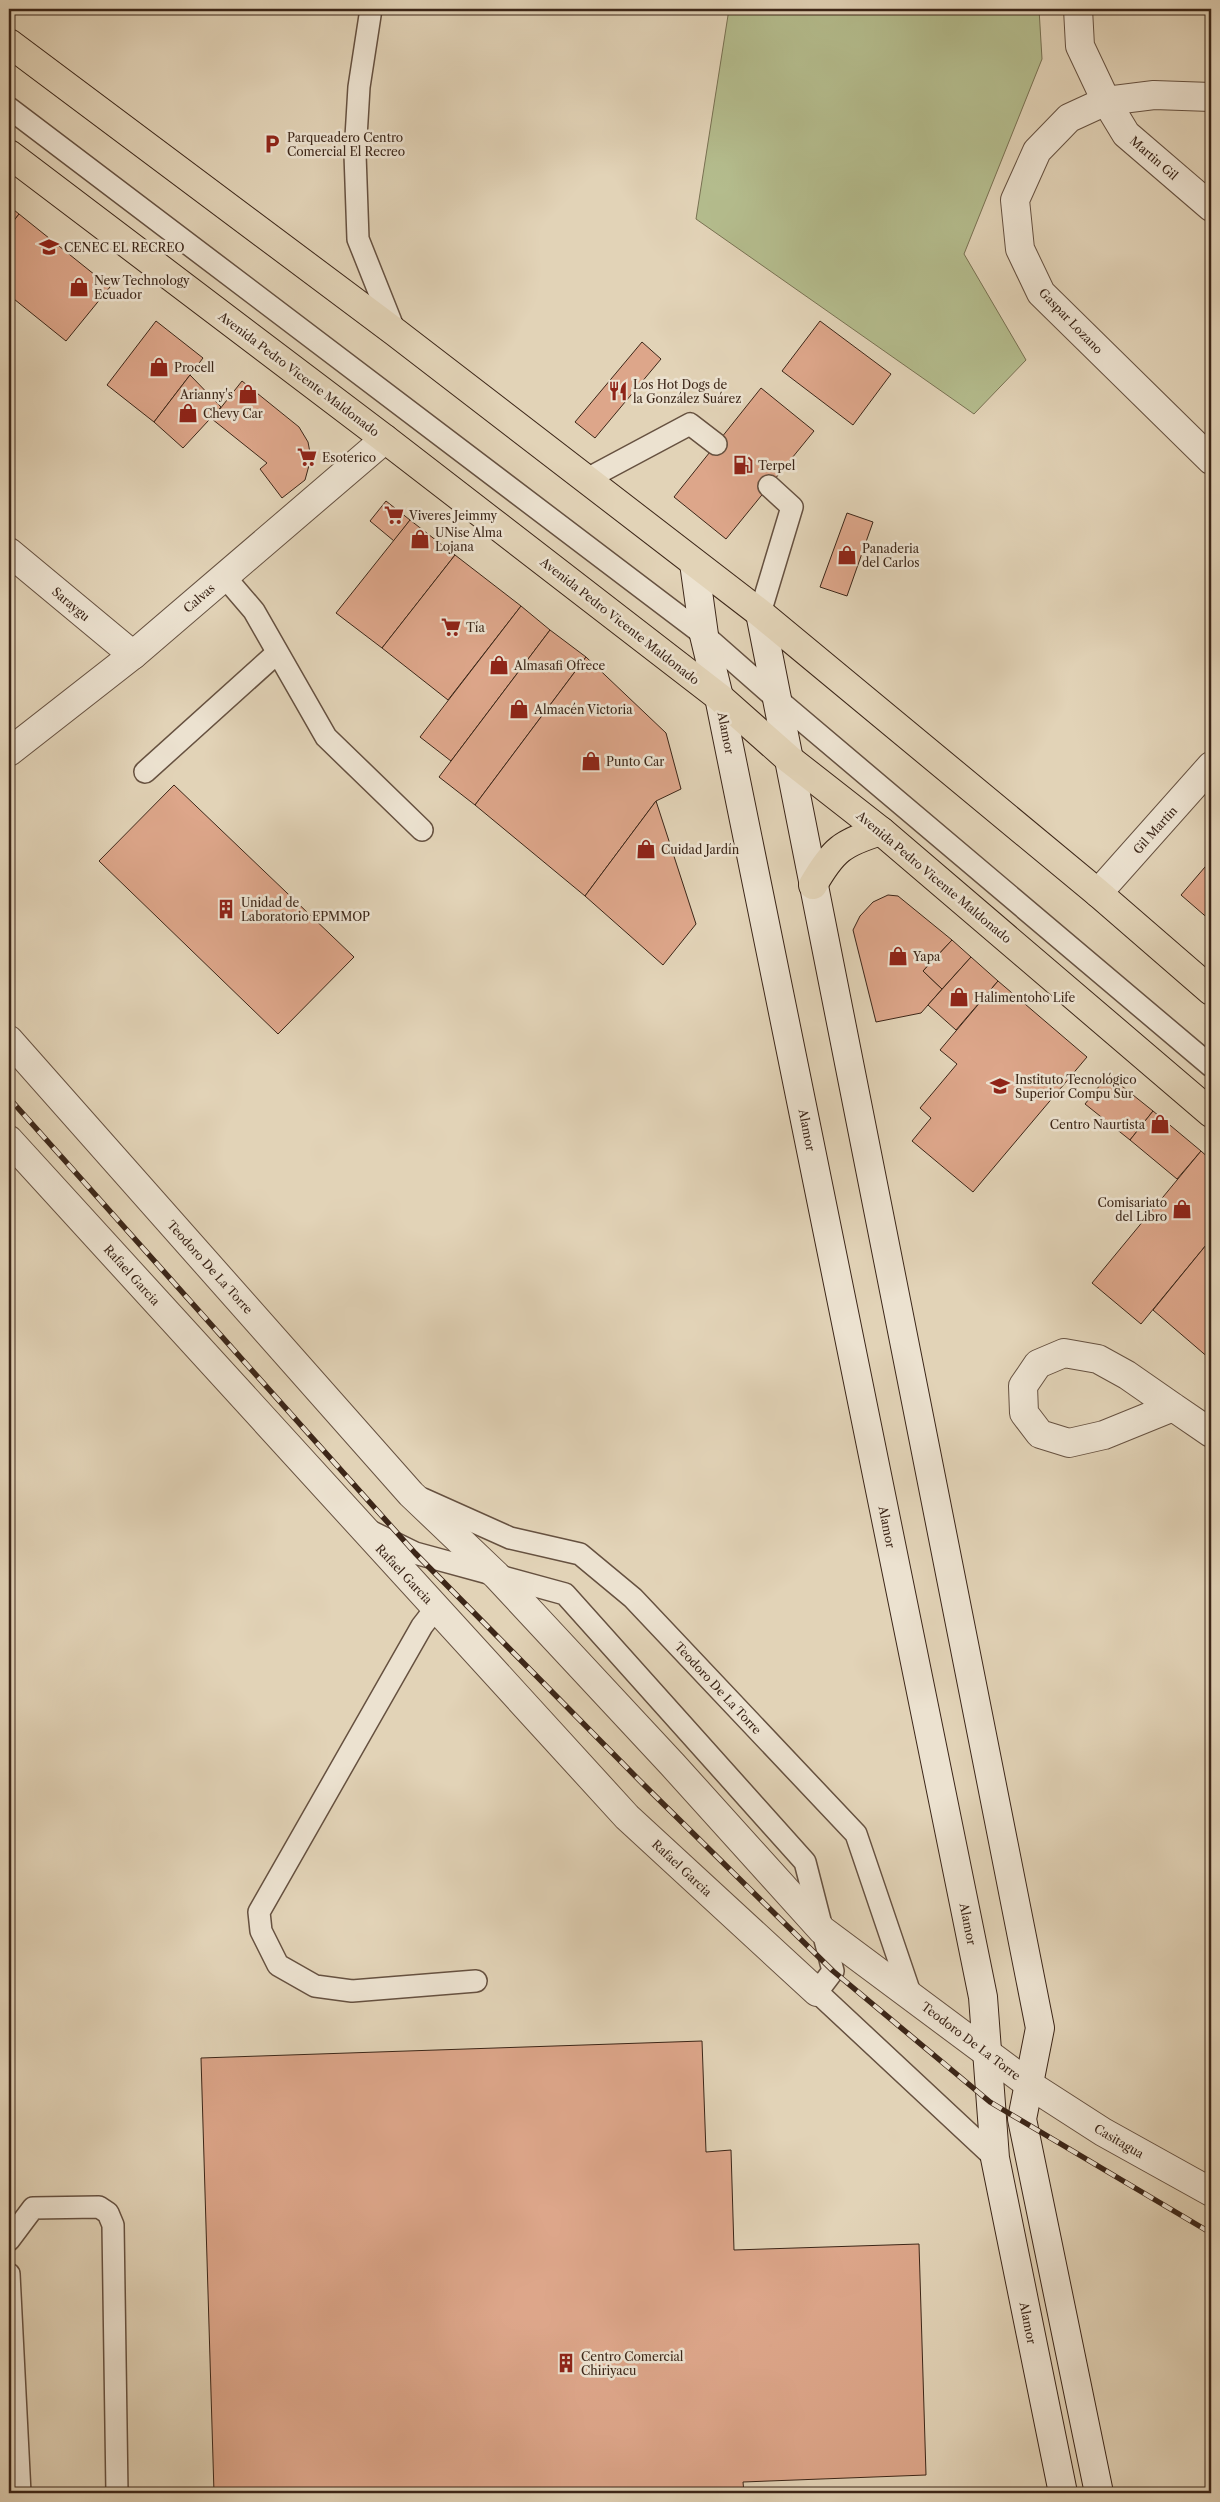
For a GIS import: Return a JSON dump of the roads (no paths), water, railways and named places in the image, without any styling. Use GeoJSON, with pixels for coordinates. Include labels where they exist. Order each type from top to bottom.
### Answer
{"type":"FeatureCollection","features":[{"type":"Feature","properties":{"kind":"main road"},"geometry":{"type":"LineString","coordinates":[[9,43],[395,332],[760,613],[1098,893],[1211,992]]}},
{"type":"Feature","properties":{"kind":"main road","name":"Avenida Pedro Vicente Maldonado"},"geometry":{"type":"LineString","coordinates":[[9,154],[384,438],[719,697],[789,759],[881,830],[1211,1113]]}},
{"type":"Feature","properties":{"kind":"main road"},"geometry":{"type":"LineString","coordinates":[[814,885],[829,859],[852,840],[881,830]]}},
{"type":"Feature","properties":{"kind":"street"},"geometry":{"type":"LineString","coordinates":[[1078,9],[1080,46],[1106,101]]}},
{"type":"Feature","properties":{"kind":"street","name":"Gaspar Lozano"},"geometry":{"type":"LineString","coordinates":[[1211,97],[1154,95],[1106,101],[1069,118],[1037,151],[1015,200],[1020,249],[1041,293],[1211,460]]}},
{"type":"Feature","properties":{"kind":"street","name":"Martin Gil"},"geometry":{"type":"LineString","coordinates":[[1106,101],[1126,134],[1211,208]]}},
{"type":"Feature","properties":{"kind":"street","name":"Calvas"},"geometry":{"type":"LineString","coordinates":[[9,752],[133,655],[384,438]]}},
{"type":"Feature","properties":{"kind":"street","name":"Saraygu"},"geometry":{"type":"LineString","coordinates":[[9,552],[133,655]]}},
{"type":"Feature","properties":{"kind":"street","name":"Alamor"},"geometry":{"type":"LineString","coordinates":[[694,563],[704,635],[719,697],[979,1977],[989,2056],[995,2158],[1063,2493]]}},
{"type":"Feature","properties":{"kind":"street"},"geometry":{"type":"LineString","coordinates":[[760,613],[1040,2028],[1022,2119],[1099,2493]]}},
{"type":"Feature","properties":{"kind":"street","name":"Gil Martin"},"geometry":{"type":"LineString","coordinates":[[1098,893],[1211,766]]}},
{"type":"Feature","properties":{"kind":"street","name":"Teodoro De La Torre"},"geometry":{"type":"LineString","coordinates":[[9,1040],[412,1494],[496,1575],[672,1764],[822,1930],[1030,2085]]}},
{"type":"Feature","properties":{"kind":"street","name":"Rafael Garcia"},"geometry":{"type":"LineString","coordinates":[[9,1140],[627,1817],[817,1992]]}},
{"type":"Feature","properties":{"kind":"street"},"geometry":{"type":"LineString","coordinates":[[1173,1407],[1104,1435],[1069,1443],[1040,1434],[1024,1414],[1023,1386],[1038,1364],[1064,1353],[1098,1359],[1127,1375],[1211,1433]]}},
{"type":"Feature","properties":{"kind":"street","name":"Casitagua"},"geometry":{"type":"LineString","coordinates":[[1030,2085],[1103,2132],[1211,2192]]}},
{"type":"Feature","properties":{"kind":"lane"},"geometry":{"type":"LineString","coordinates":[[371,9],[359,87],[355,154],[358,239],[395,332]]}},
{"type":"Feature","properties":{"kind":"lane"},"geometry":{"type":"LineString","coordinates":[[9,108],[704,635],[778,700],[1211,1066]]}},
{"type":"Feature","properties":{"kind":"lane"},"geometry":{"type":"LineString","coordinates":[[587,479],[690,424],[716,444]]}},
{"type":"Feature","properties":{"kind":"lane"},"geometry":{"type":"LineString","coordinates":[[760,613],[792,507],[769,486]]}},
{"type":"Feature","properties":{"kind":"lane"},"geometry":{"type":"LineString","coordinates":[[224,576],[254,611],[326,737],[422,830]]}},
{"type":"Feature","properties":{"kind":"lane"},"geometry":{"type":"LineString","coordinates":[[145,772],[277,652]]}},
{"type":"Feature","properties":{"kind":"lane","name":"Teodoro De La Torre"},"geometry":{"type":"LineString","coordinates":[[412,1494],[510,1538],[580,1554],[633,1598],[856,1834],[911,1996]]}},
{"type":"Feature","properties":{"kind":"lane"},"geometry":{"type":"LineString","coordinates":[[362,1528],[415,1553],[565,1594],[805,1862],[833,1971],[817,1992],[995,2158]]}},
{"type":"Feature","properties":{"kind":"lane"},"geometry":{"type":"LineString","coordinates":[[436,1608],[422,1626],[311,1819],[259,1912],[260,1922],[265,1942],[278,1964],[315,1986],[352,1991],[476,1981]]}},
{"type":"Feature","properties":{"kind":"lane"},"geometry":{"type":"LineString","coordinates":[[9,2240],[33,2208],[99,2207],[108,2213],[113,2225],[117,2493]]}},
{"type":"Feature","properties":{"kind":"lane"},"geometry":{"type":"LineString","coordinates":[[9,2274],[20,2493]]}},
{"type":"Feature","properties":{"kind":"railway"},"geometry":{"type":"LineString","coordinates":[[9,1098],[415,1553],[643,1784],[833,1971],[990,2102],[1211,2233]]}},
{"type":"Feature","properties":{"kind":"place","name":"Parqueadero Centro Comercial El Recreo"},"geometry":{"type":"Point","coordinates":[272,144]}},
{"type":"Feature","properties":{"kind":"place","name":"CENEC EL RECREO"},"geometry":{"type":"Point","coordinates":[49,247]}},
{"type":"Feature","properties":{"kind":"place","name":"New Technology Ecuador"},"geometry":{"type":"Point","coordinates":[79,287]}},
{"type":"Feature","properties":{"kind":"place","name":"Procell"},"geometry":{"type":"Point","coordinates":[159,367]}},
{"type":"Feature","properties":{"kind":"place","name":"Los Hot Dogs de la González Suárez"},"geometry":{"type":"Point","coordinates":[618,391]}},
{"type":"Feature","properties":{"kind":"place","name":"Arianny's"},"geometry":{"type":"Point","coordinates":[248,394]}},
{"type":"Feature","properties":{"kind":"place","name":"Chevy Car"},"geometry":{"type":"Point","coordinates":[188,413]}},
{"type":"Feature","properties":{"kind":"place","name":"Esoterico"},"geometry":{"type":"Point","coordinates":[307,457]}},
{"type":"Feature","properties":{"kind":"place","name":"Terpel"},"geometry":{"type":"Point","coordinates":[743,465]}},
{"type":"Feature","properties":{"kind":"place","name":"Viveres Jeimmy"},"geometry":{"type":"Point","coordinates":[394,515]}},
{"type":"Feature","properties":{"kind":"place","name":"UNise Alma Lojana"},"geometry":{"type":"Point","coordinates":[420,539]}},
{"type":"Feature","properties":{"kind":"place","name":"Panaderia del Carlos"},"geometry":{"type":"Point","coordinates":[847,555]}},
{"type":"Feature","properties":{"kind":"place","name":"Tía"},"geometry":{"type":"Point","coordinates":[451,627]}},
{"type":"Feature","properties":{"kind":"place","name":"Almasafi Ofrece"},"geometry":{"type":"Point","coordinates":[499,665]}},
{"type":"Feature","properties":{"kind":"place","name":"Almacén Victoria"},"geometry":{"type":"Point","coordinates":[519,709]}},
{"type":"Feature","properties":{"kind":"place","name":"Punto Car"},"geometry":{"type":"Point","coordinates":[591,761]}},
{"type":"Feature","properties":{"kind":"place","name":"Cuidad Jardín"},"geometry":{"type":"Point","coordinates":[646,849]}},
{"type":"Feature","properties":{"kind":"place","name":"Unidad de Laboratorio EPMMOP"},"geometry":{"type":"Point","coordinates":[226,909]}},
{"type":"Feature","properties":{"kind":"place","name":"Yapa"},"geometry":{"type":"Point","coordinates":[898,956]}},
{"type":"Feature","properties":{"kind":"place","name":"Halimentoho Life"},"geometry":{"type":"Point","coordinates":[959,997]}},
{"type":"Feature","properties":{"kind":"place","name":"Instituto Tecnológico Superior Compu Sur"},"geometry":{"type":"Point","coordinates":[1000,1086]}},
{"type":"Feature","properties":{"kind":"place","name":"Centro Naurtista"},"geometry":{"type":"Point","coordinates":[1160,1124]}},
{"type":"Feature","properties":{"kind":"place","name":"Comisariato del Libro"},"geometry":{"type":"Point","coordinates":[1182,1209]}},
{"type":"Feature","properties":{"kind":"place","name":"Centro Comercial Chiriyacu"},"geometry":{"type":"Point","coordinates":[566,2363]}}]}
